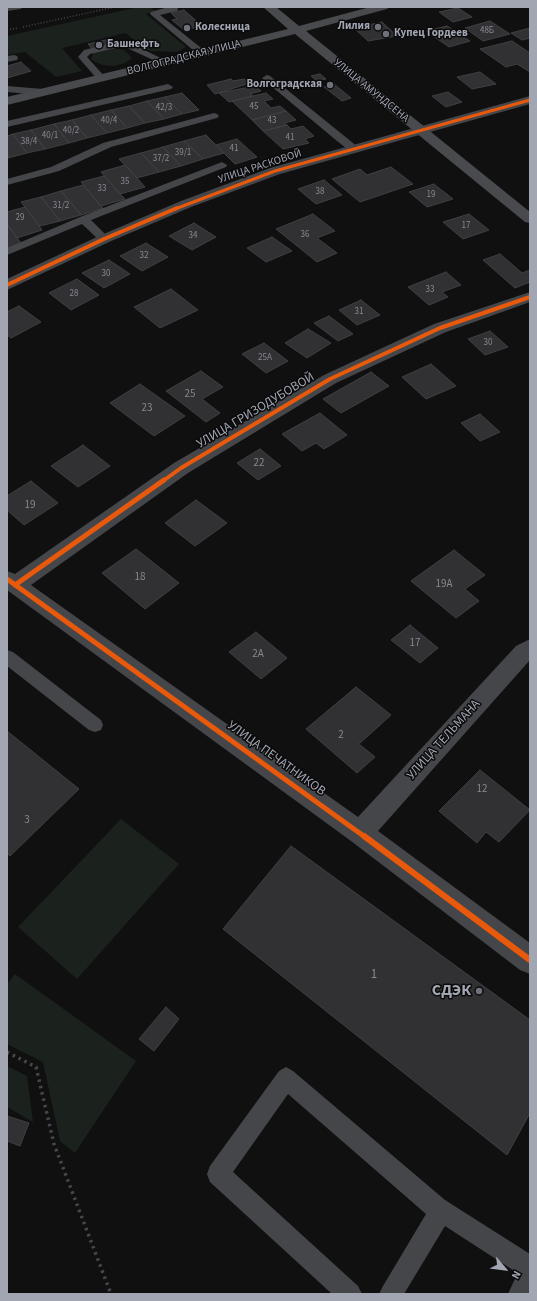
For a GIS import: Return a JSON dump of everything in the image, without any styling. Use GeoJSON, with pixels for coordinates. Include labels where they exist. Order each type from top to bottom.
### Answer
{"type":"FeatureCollection","features":[{"type":"Feature","properties":{"kind":"main road","name":"УЛИЦА АМУНДСЕНА"},"geometry":{"type":"LineString","coordinates":[[269,7],[530,219]]}},
{"type":"Feature","properties":{"kind":"main road","name":"ВОЛГОГРАДСКАЯ УЛИЦА"},"geometry":{"type":"LineString","coordinates":[[7,101],[297,30],[383,7]]}},
{"type":"Feature","properties":{"kind":"street","name":"УЛИЦА РАСКОВОЙ"},"geometry":{"type":"LineString","coordinates":[[7,285],[104,239],[186,204],[275,171],[530,100]]}},
{"type":"Feature","properties":{"kind":"street","name":"УЛИЦА ГРИЗОДУБОВОЙ"},"geometry":{"type":"LineString","coordinates":[[10,585],[181,468],[330,379],[440,328],[530,297]]}},
{"type":"Feature","properties":{"kind":"street","name":"УЛИЦА ПЕЧАТНИКОВ"},"geometry":{"type":"LineString","coordinates":[[10,585],[360,833],[530,960]]}},
{"type":"Feature","properties":{"kind":"street","name":"УЛИЦА ТЕЛЬМАНА"},"geometry":{"type":"LineString","coordinates":[[360,833],[513,664],[530,648]]}},
{"type":"Feature","properties":{"kind":"street"},"geometry":{"type":"LineString","coordinates":[[524,1294],[530,1281]]}},
{"type":"Feature","properties":{"kind":"lane"},"geometry":{"type":"LineString","coordinates":[[7,9],[18,7]]}},
{"type":"Feature","properties":{"kind":"lane"},"geometry":{"type":"LineString","coordinates":[[172,7],[174,9],[154,14],[202,53]]}},
{"type":"Feature","properties":{"kind":"lane"},"geometry":{"type":"LineString","coordinates":[[101,78],[82,56],[87,52],[116,46],[129,46],[165,62]]}},
{"type":"Feature","properties":{"kind":"lane"},"geometry":{"type":"LineString","coordinates":[[266,78],[354,149]]}},
{"type":"Feature","properties":{"kind":"lane"},"geometry":{"type":"LineString","coordinates":[[7,124],[168,87]]}},
{"type":"Feature","properties":{"kind":"lane"},"geometry":{"type":"LineString","coordinates":[[7,89],[43,92]]}},
{"type":"Feature","properties":{"kind":"lane"},"geometry":{"type":"LineString","coordinates":[[7,182],[55,169],[107,145],[214,116]]}},
{"type":"Feature","properties":{"kind":"lane"},"geometry":{"type":"LineString","coordinates":[[7,252],[84,218],[222,165]]}},
{"type":"Feature","properties":{"kind":"lane"},"geometry":{"type":"LineString","coordinates":[[84,218],[104,239]]}},
{"type":"Feature","properties":{"kind":"lane"},"geometry":{"type":"LineString","coordinates":[[7,656],[95,725]]}},
{"type":"Feature","properties":{"kind":"lane"},"geometry":{"type":"LineString","coordinates":[[350,1294],[218,1174],[286,1078],[441,1211],[530,1268]]}},
{"type":"Feature","properties":{"kind":"lane"},"geometry":{"type":"LineString","coordinates":[[391,1294],[441,1211]]}},
{"type":"Feature","properties":{"kind":"path"},"geometry":{"type":"LineString","coordinates":[[7,30],[115,7]]}},
{"type":"Feature","properties":{"kind":"path"},"geometry":{"type":"LineString","coordinates":[[7,1052],[36,1067],[54,1144],[111,1294]]}},
{"type":"Feature","properties":{"kind":"shaded area"},"geometry":{"type":"Polygon","coordinates":[[[139,7],[150,7],[155,11],[146,14],[186,47],[177,52],[152,51],[144,49],[126,33],[62,48],[82,71],[56,77],[25,52],[7,55],[7,36],[139,7]]]}},
{"type":"Feature","properties":{"kind":"shaded area"},"geometry":{"type":"Polygon","coordinates":[[[115,48],[124,50],[132,58],[125,63],[115,66],[103,65],[91,59],[94,52],[115,48]]]}},
{"type":"Feature","properties":{"kind":"shaded area"},"geometry":{"type":"Polygon","coordinates":[[[121,819],[179,864],[77,979],[18,927],[121,819]]]}},
{"type":"Feature","properties":{"kind":"shaded area"},"geometry":{"type":"Polygon","coordinates":[[[15,974],[136,1061],[75,1153],[60,1141],[43,1062],[7,1044],[7,984],[15,974]]]}},
{"type":"Feature","properties":{"kind":"shaded area"},"geometry":{"type":"Polygon","coordinates":[[[7,1066],[27,1076],[33,1122],[7,1107],[7,1066]]]}},
{"type":"Feature","properties":{"kind":"building"},"geometry":{"type":"Polygon","coordinates":[[[458,8],[472,17],[453,22],[439,12],[458,8]]]}},
{"type":"Feature","properties":{"kind":"building"},"geometry":{"type":"Polygon","coordinates":[[[184,10],[202,26],[184,30],[172,20],[177,19],[171,13],[184,10]]]}},
{"type":"Feature","properties":{"kind":"building"},"geometry":{"type":"Polygon","coordinates":[[[490,21],[510,34],[483,41],[465,28],[490,21]]]}},
{"type":"Feature","properties":{"kind":"building"},"geometry":{"type":"Polygon","coordinates":[[[382,22],[397,36],[368,41],[354,28],[382,22]]]}},
{"type":"Feature","properties":{"kind":"building"},"geometry":{"type":"Polygon","coordinates":[[[447,26],[470,41],[449,47],[426,31],[447,26]]]}},
{"type":"Feature","properties":{"kind":"building"},"geometry":{"type":"Polygon","coordinates":[[[530,28],[530,38],[522,40],[511,33],[530,28]]]}},
{"type":"Feature","properties":{"kind":"building"},"geometry":{"type":"Polygon","coordinates":[[[106,40],[110,44],[92,49],[88,44],[106,40]]]}},
{"type":"Feature","properties":{"kind":"building"},"geometry":{"type":"Polygon","coordinates":[[[512,41],[530,53],[530,72],[517,64],[506,67],[480,49],[512,41]]]}},
{"type":"Feature","properties":{"kind":"building"},"geometry":{"type":"Polygon","coordinates":[[[21,62],[31,71],[7,78],[7,66],[21,62]]]}},
{"type":"Feature","properties":{"kind":"building"},"geometry":{"type":"Polygon","coordinates":[[[480,72],[496,84],[472,89],[457,77],[480,72]]]}},
{"type":"Feature","properties":{"kind":"building"},"geometry":{"type":"Polygon","coordinates":[[[320,74],[326,79],[317,81],[311,76],[320,74]]]}},
{"type":"Feature","properties":{"kind":"building"},"geometry":{"type":"Polygon","coordinates":[[[231,79],[233,81],[244,79],[250,83],[215,94],[207,85],[231,79]]]}},
{"type":"Feature","properties":{"kind":"building"},"geometry":{"type":"Polygon","coordinates":[[[334,84],[351,98],[342,101],[324,87],[334,84]]]}},
{"type":"Feature","properties":{"kind":"building"},"geometry":{"type":"Polygon","coordinates":[[[255,86],[261,91],[250,94],[253,96],[229,102],[219,93],[255,86]]]}},
{"type":"Feature","properties":{"kind":"building"},"geometry":{"type":"Polygon","coordinates":[[[448,92],[462,102],[446,107],[432,96],[448,92]]]}},
{"type":"Feature","properties":{"kind":"building"},"geometry":{"type":"Polygon","coordinates":[[[182,93],[199,110],[182,114],[165,97],[182,93]]]}},
{"type":"Feature","properties":{"kind":"building"},"geometry":{"type":"Polygon","coordinates":[[[266,93],[273,99],[264,101],[271,108],[280,106],[286,111],[252,120],[232,101],[266,93]]]}},
{"type":"Feature","properties":{"kind":"building"},"geometry":{"type":"Polygon","coordinates":[[[165,97],[182,114],[164,119],[147,101],[165,97]]]}},
{"type":"Feature","properties":{"kind":"building"},"geometry":{"type":"Polygon","coordinates":[[[147,101],[164,119],[145,123],[129,106],[147,101]]]}},
{"type":"Feature","properties":{"kind":"building"},"geometry":{"type":"Polygon","coordinates":[[[129,106],[145,123],[127,128],[111,110],[129,106]]]}},
{"type":"Feature","properties":{"kind":"building"},"geometry":{"type":"Polygon","coordinates":[[[111,110],[127,128],[107,133],[91,115],[111,110]]]}},
{"type":"Feature","properties":{"kind":"building"},"geometry":{"type":"Polygon","coordinates":[[[286,111],[296,120],[284,123],[287,125],[263,131],[252,120],[286,111]]]}},
{"type":"Feature","properties":{"kind":"building"},"geometry":{"type":"Polygon","coordinates":[[[91,115],[107,133],[87,138],[72,120],[91,115]]]}},
{"type":"Feature","properties":{"kind":"building"},"geometry":{"type":"Polygon","coordinates":[[[72,120],[87,138],[69,143],[54,124],[72,120]]]}},
{"type":"Feature","properties":{"kind":"building"},"geometry":{"type":"Polygon","coordinates":[[[54,124],[69,143],[45,149],[31,130],[54,124]]]}},
{"type":"Feature","properties":{"kind":"building"},"geometry":{"type":"Polygon","coordinates":[[[287,125],[291,129],[303,126],[314,136],[305,139],[309,143],[283,149],[263,131],[287,125]]]}},
{"type":"Feature","properties":{"kind":"building"},"geometry":{"type":"Polygon","coordinates":[[[31,130],[45,149],[27,153],[13,134],[31,130]]]}},
{"type":"Feature","properties":{"kind":"building"},"geometry":{"type":"Polygon","coordinates":[[[13,134],[27,153],[8,158],[7,136],[13,134]]]}},
{"type":"Feature","properties":{"kind":"building"},"geometry":{"type":"Polygon","coordinates":[[[206,135],[224,153],[203,159],[184,141],[206,135]]]}},
{"type":"Feature","properties":{"kind":"building"},"geometry":{"type":"Polygon","coordinates":[[[237,139],[257,157],[235,164],[216,145],[237,139]]]}},
{"type":"Feature","properties":{"kind":"building"},"geometry":{"type":"Polygon","coordinates":[[[184,141],[203,159],[181,166],[163,147],[184,141]]]}},
{"type":"Feature","properties":{"kind":"building"},"geometry":{"type":"Polygon","coordinates":[[[163,147],[181,166],[159,172],[141,153],[163,147]]]}},
{"type":"Feature","properties":{"kind":"building"},"geometry":{"type":"Polygon","coordinates":[[[141,153],[159,172],[137,178],[119,159],[141,153]]]}},
{"type":"Feature","properties":{"kind":"building"},"geometry":{"type":"Polygon","coordinates":[[[125,165],[145,187],[120,194],[101,172],[125,165]]]}},
{"type":"Feature","properties":{"kind":"building"},"geometry":{"type":"Polygon","coordinates":[[[391,167],[413,184],[360,202],[332,179],[360,169],[367,175],[391,167]]]}},
{"type":"Feature","properties":{"kind":"building"},"geometry":{"type":"Polygon","coordinates":[[[104,176],[125,199],[101,206],[81,182],[104,176]]]}},
{"type":"Feature","properties":{"kind":"building"},"geometry":{"type":"Polygon","coordinates":[[[324,180],[342,195],[316,204],[298,189],[324,180]]]}},
{"type":"Feature","properties":{"kind":"building"},"geometry":{"type":"Polygon","coordinates":[[[434,184],[453,199],[427,207],[409,192],[434,184]]]}},
{"type":"Feature","properties":{"kind":"building"},"geometry":{"type":"Polygon","coordinates":[[[83,185],[103,208],[81,215],[61,191],[83,185]]]}},
{"type":"Feature","properties":{"kind":"building"},"geometry":{"type":"Polygon","coordinates":[[[61,191],[81,215],[60,221],[41,197],[61,191]]]}},
{"type":"Feature","properties":{"kind":"building"},"geometry":{"type":"Polygon","coordinates":[[[41,197],[60,221],[40,226],[21,202],[41,197]]]}},
{"type":"Feature","properties":{"kind":"building"},"geometry":{"type":"Polygon","coordinates":[[[25,207],[42,230],[17,238],[7,224],[7,212],[25,207]]]}},
{"type":"Feature","properties":{"kind":"building"},"geometry":{"type":"Polygon","coordinates":[[[313,214],[335,231],[317,238],[337,253],[317,262],[276,229],[313,214]]]}},
{"type":"Feature","properties":{"kind":"building"},"geometry":{"type":"Polygon","coordinates":[[[469,214],[489,230],[463,239],[443,222],[469,214]]]}},
{"type":"Feature","properties":{"kind":"building"},"geometry":{"type":"Polygon","coordinates":[[[194,223],[216,237],[192,250],[169,236],[194,223]]]}},
{"type":"Feature","properties":{"kind":"building"},"geometry":{"type":"Polygon","coordinates":[[[7,224],[17,238],[22,244],[7,248],[7,224]]]}},
{"type":"Feature","properties":{"kind":"building"},"geometry":{"type":"Polygon","coordinates":[[[272,237],[292,251],[266,262],[247,248],[272,237]]]}},
{"type":"Feature","properties":{"kind":"building"},"geometry":{"type":"Polygon","coordinates":[[[146,243],[168,257],[142,271],[120,256],[146,243]]]}},
{"type":"Feature","properties":{"kind":"building"},"geometry":{"type":"Polygon","coordinates":[[[500,254],[522,273],[530,270],[530,282],[515,288],[483,260],[500,254]]]}},
{"type":"Feature","properties":{"kind":"building"},"geometry":{"type":"Polygon","coordinates":[[[109,260],[130,274],[104,288],[82,273],[109,260]]]}},
{"type":"Feature","properties":{"kind":"building"},"geometry":{"type":"Polygon","coordinates":[[[446,272],[461,285],[442,292],[448,297],[429,305],[408,287],[446,272]]]}},
{"type":"Feature","properties":{"kind":"building"},"geometry":{"type":"Polygon","coordinates":[[[77,279],[99,295],[71,310],[49,293],[77,279]]]}},
{"type":"Feature","properties":{"kind":"building"},"geometry":{"type":"Polygon","coordinates":[[[171,289],[198,310],[160,328],[134,307],[171,289]]]}},
{"type":"Feature","properties":{"kind":"building"},"geometry":{"type":"Polygon","coordinates":[[[361,300],[380,315],[357,325],[339,310],[361,300]]]}},
{"type":"Feature","properties":{"kind":"building"},"geometry":{"type":"Polygon","coordinates":[[[19,306],[41,322],[11,338],[7,335],[7,312],[19,306]]]}},
{"type":"Feature","properties":{"kind":"building"},"geometry":{"type":"Polygon","coordinates":[[[329,316],[353,334],[338,341],[314,323],[329,316]]]}},
{"type":"Feature","properties":{"kind":"building"},"geometry":{"type":"Polygon","coordinates":[[[308,329],[331,343],[307,358],[285,343],[308,329]]]}},
{"type":"Feature","properties":{"kind":"building"},"geometry":{"type":"Polygon","coordinates":[[[490,331],[508,347],[485,355],[468,339],[490,331]]]}},
{"type":"Feature","properties":{"kind":"building"},"geometry":{"type":"Polygon","coordinates":[[[264,343],[288,361],[266,373],[242,354],[264,343]]]}},
{"type":"Feature","properties":{"kind":"building"},"geometry":{"type":"Polygon","coordinates":[[[431,364],[456,386],[426,399],[402,377],[431,364]]]}},
{"type":"Feature","properties":{"kind":"building"},"geometry":{"type":"Polygon","coordinates":[[[201,371],[223,387],[202,399],[220,413],[206,422],[166,391],[201,371]]]}},
{"type":"Feature","properties":{"kind":"building"},"geometry":{"type":"Polygon","coordinates":[[[371,372],[389,386],[341,413],[323,399],[371,372]]]}},
{"type":"Feature","properties":{"kind":"building"},"geometry":{"type":"Polygon","coordinates":[[[140,384],[185,416],[154,436],[110,403],[140,384]]]}},
{"type":"Feature","properties":{"kind":"building"},"geometry":{"type":"Polygon","coordinates":[[[320,413],[347,435],[324,449],[316,443],[302,451],[282,434],[320,413]]]}},
{"type":"Feature","properties":{"kind":"building"},"geometry":{"type":"Polygon","coordinates":[[[480,414],[500,432],[480,441],[461,423],[480,414]]]}},
{"type":"Feature","properties":{"kind":"building"},"geometry":{"type":"Polygon","coordinates":[[[83,445],[110,466],[78,487],[51,466],[83,445]]]}},
{"type":"Feature","properties":{"kind":"building"},"geometry":{"type":"Polygon","coordinates":[[[260,449],[281,466],[258,480],[237,463],[260,449]]]}},
{"type":"Feature","properties":{"kind":"building"},"geometry":{"type":"Polygon","coordinates":[[[31,481],[58,503],[24,525],[7,510],[7,496],[31,481]]]}},
{"type":"Feature","properties":{"kind":"building"},"geometry":{"type":"Polygon","coordinates":[[[196,500],[227,523],[195,546],[165,523],[196,500]]]}},
{"type":"Feature","properties":{"kind":"building"},"geometry":{"type":"Polygon","coordinates":[[[136,549],[179,583],[145,609],[102,573],[136,549]]]}},
{"type":"Feature","properties":{"kind":"building"},"geometry":{"type":"Polygon","coordinates":[[[454,550],[485,575],[465,589],[479,601],[456,618],[411,581],[454,550]]]}},
{"type":"Feature","properties":{"kind":"building"},"geometry":{"type":"Polygon","coordinates":[[[410,625],[438,648],[420,663],[391,640],[410,625]]]}},
{"type":"Feature","properties":{"kind":"building"},"geometry":{"type":"Polygon","coordinates":[[[256,632],[287,658],[261,679],[229,652],[256,632]]]}},
{"type":"Feature","properties":{"kind":"building"},"geometry":{"type":"Polygon","coordinates":[[[356,687],[391,715],[359,744],[375,757],[357,773],[306,729],[356,687]]]}},
{"type":"Feature","properties":{"kind":"building"},"geometry":{"type":"Polygon","coordinates":[[[7,731],[79,789],[10,856],[7,853],[7,731]]]}},
{"type":"Feature","properties":{"kind":"building"},"geometry":{"type":"Polygon","coordinates":[[[480,770],[530,810],[499,842],[486,832],[477,843],[439,811],[480,770]]]}},
{"type":"Feature","properties":{"kind":"building"},"geometry":{"type":"Polygon","coordinates":[[[291,846],[530,1020],[530,1113],[507,1155],[223,929],[291,846]]]}},
{"type":"Feature","properties":{"kind":"building"},"geometry":{"type":"Polygon","coordinates":[[[166,1007],[179,1019],[154,1051],[139,1039],[166,1007]]]}},
{"type":"Feature","properties":{"kind":"building"},"geometry":{"type":"Polygon","coordinates":[[[7,1116],[29,1123],[20,1146],[7,1141],[7,1116]]]}},
{"type":"Feature","properties":{"kind":"cycle path"},"geometry":{"type":"LineString","coordinates":[[7,285],[104,239],[186,204],[275,171],[530,100]]}},
{"type":"Feature","properties":{"kind":"cycle path"},"geometry":{"type":"LineString","coordinates":[[15,585],[181,468],[330,379],[440,328],[530,297]]}},
{"type":"Feature","properties":{"kind":"cycle path"},"geometry":{"type":"LineString","coordinates":[[7,579],[360,833],[530,960]]}},
{"type":"Feature","properties":{"kind":"place","name":"Лилия"},"geometry":{"type":"Point","coordinates":[378,27]}},
{"type":"Feature","properties":{"kind":"place","name":"Колесница"},"geometry":{"type":"Point","coordinates":[187,28]}},
{"type":"Feature","properties":{"kind":"place","name":"Купец Гордеев"},"geometry":{"type":"Point","coordinates":[386,34]}},
{"type":"Feature","properties":{"kind":"place","name":"Башнефть"},"geometry":{"type":"Point","coordinates":[99,45]}},
{"type":"Feature","properties":{"kind":"place","name":"Волгоградская"},"geometry":{"type":"Point","coordinates":[330,85]}},
{"type":"Feature","properties":{"kind":"place","name":"СДЭК"},"geometry":{"type":"Point","coordinates":[479,991]}}]}
